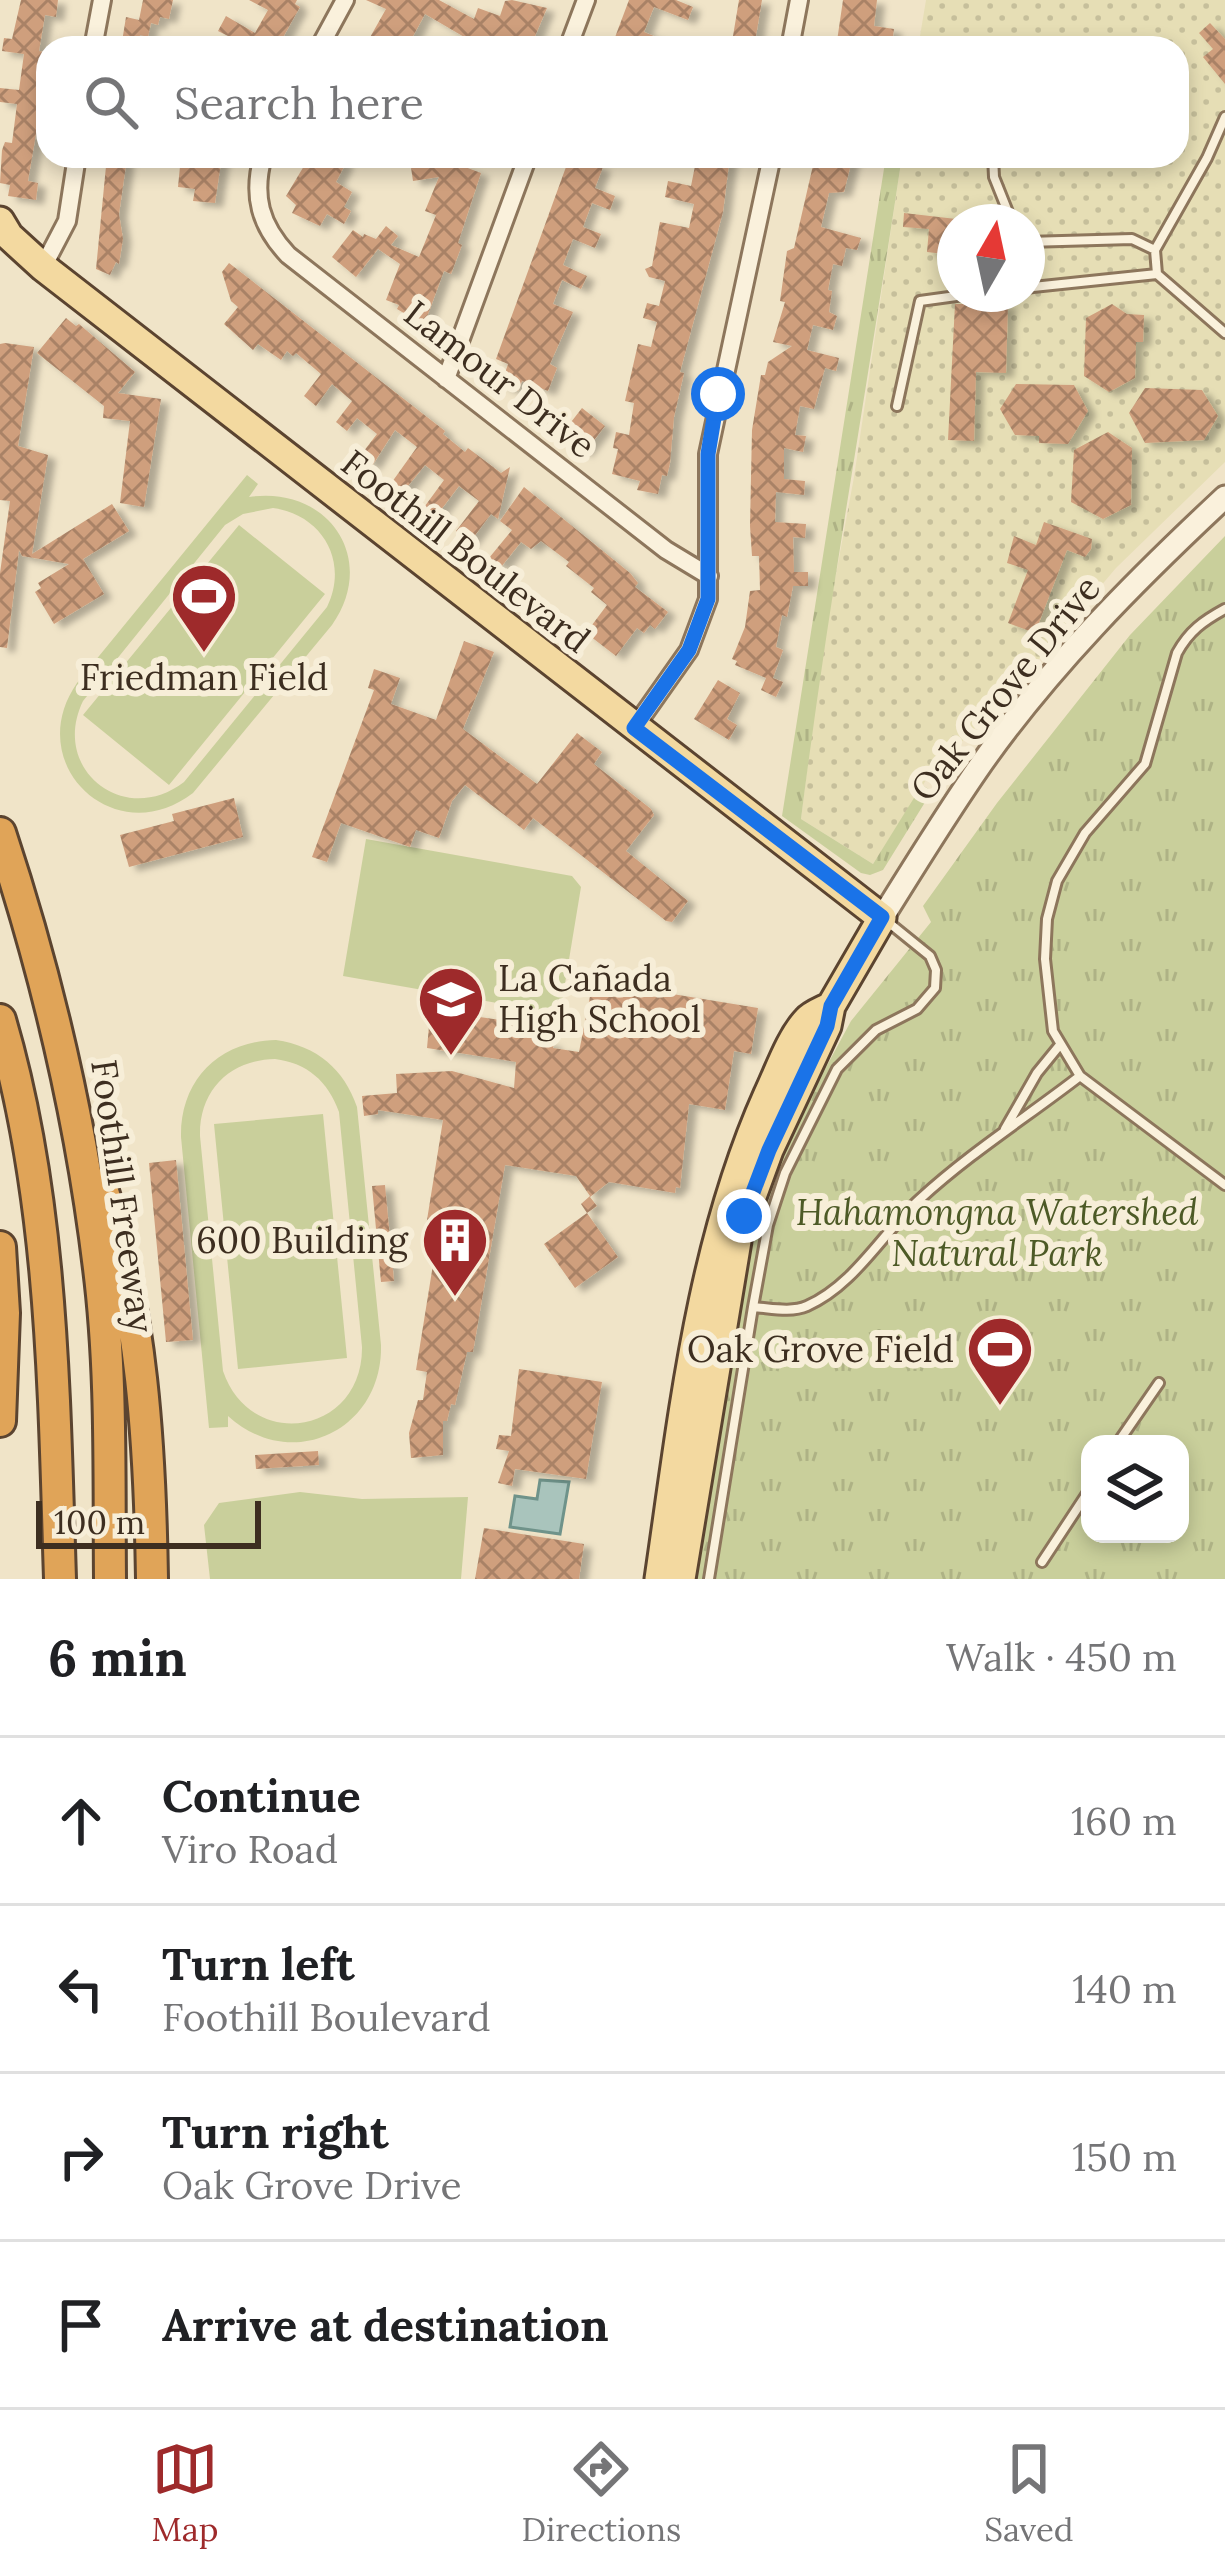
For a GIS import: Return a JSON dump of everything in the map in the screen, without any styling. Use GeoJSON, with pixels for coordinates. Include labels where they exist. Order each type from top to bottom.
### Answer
{"type":"FeatureCollection","features":[{"type":"Feature","properties":{"kind":"highway","name":"Foothill Freeway"},"geometry":{"type":"LineString","coordinates":[[0,832],[40,958],[74,1105],[100,1271],[110,1579]]}},
{"type":"Feature","properties":{"kind":"highway"},"geometry":{"type":"LineString","coordinates":[[0,1019],[22,1116],[50,1314],[60,1579]]}},
{"type":"Feature","properties":{"kind":"highway"},"geometry":{"type":"LineString","coordinates":[[74,1105],[119,1241],[148,1437],[152,1579]]}},
{"type":"Feature","properties":{"kind":"highway"},"geometry":{"type":"LineString","coordinates":[[0,1247],[4,1313],[0,1421]]}},
{"type":"Feature","properties":{"kind":"main road","name":"Foothill Boulevard"},"geometry":{"type":"LineString","coordinates":[[3,230],[44,267],[882,917]]}},
{"type":"Feature","properties":{"kind":"main road","name":"Oak Grove Drive"},"geometry":{"type":"LineString","coordinates":[[681,1579],[738,1235],[769,1150],[827,1026],[831,1006],[882,917]]}},
{"type":"Feature","properties":{"kind":"main road","name":"Oak Grove Drive"},"geometry":{"type":"LineString","coordinates":[[659,1579],[724,1209],[776,1078],[808,1018],[831,1006]]}},
{"type":"Feature","properties":{"kind":"street"},"geometry":{"type":"LineString","coordinates":[[95,36],[102,0]]}},
{"type":"Feature","properties":{"kind":"street"},"geometry":{"type":"LineString","coordinates":[[326,36],[346,0]]}},
{"type":"Feature","properties":{"kind":"street"},"geometry":{"type":"LineString","coordinates":[[572,36],[586,0]]}},
{"type":"Feature","properties":{"kind":"street"},"geometry":{"type":"LineString","coordinates":[[792,36],[799,0]]}},
{"type":"Feature","properties":{"kind":"street"},"geometry":{"type":"LineString","coordinates":[[44,267],[67,220],[75,168]]}},
{"type":"Feature","properties":{"kind":"street","name":"Lamour Drive"},"geometry":{"type":"LineString","coordinates":[[261,168],[257,194],[262,221],[288,256],[666,550],[709,576]]}},
{"type":"Feature","properties":{"kind":"street"},"geometry":{"type":"LineString","coordinates":[[446,379],[524,168]]}},
{"type":"Feature","properties":{"kind":"street"},"geometry":{"type":"LineString","coordinates":[[634,728],[689,650],[708,599],[708,454],[769,168]]}},
{"type":"Feature","properties":{"kind":"street","name":"Oak Grove Drive"},"geometry":{"type":"LineString","coordinates":[[882,917],[979,766],[1022,713],[1149,568],[1225,497]]}},
{"type":"Feature","properties":{"kind":"lane"},"geometry":{"type":"LineString","coordinates":[[1225,117],[1155,250],[1157,274],[1225,333]]}},
{"type":"Feature","properties":{"kind":"lane"},"geometry":{"type":"LineString","coordinates":[[994,168],[1005,204]]}},
{"type":"Feature","properties":{"kind":"lane"},"geometry":{"type":"LineString","coordinates":[[1045,241],[1132,239],[1155,250]]}},
{"type":"Feature","properties":{"kind":"lane"},"geometry":{"type":"LineString","coordinates":[[1045,286],[1157,274]]}},
{"type":"Feature","properties":{"kind":"lane"},"geometry":{"type":"LineString","coordinates":[[898,406],[920,301],[937,299]]}},
{"type":"Feature","properties":{"kind":"lane"},"geometry":{"type":"LineString","coordinates":[[1225,609],[1186,637],[1177,653],[1145,764],[1085,833],[1057,881],[1047,919],[1045,959],[1053,1031],[1080,1076],[1225,1185]]}},
{"type":"Feature","properties":{"kind":"lane"},"geometry":{"type":"LineString","coordinates":[[709,1579],[768,1225],[785,1173],[837,1069],[864,1040],[917,1010],[935,988],[936,970],[930,956],[882,917]]}},
{"type":"Feature","properties":{"kind":"lane"},"geometry":{"type":"LineString","coordinates":[[1005,1130],[1037,1073],[1059,1046]]}},
{"type":"Feature","properties":{"kind":"lane"},"geometry":{"type":"LineString","coordinates":[[753,1307],[796,1310],[842,1283],[914,1204],[1080,1076]]}},
{"type":"Feature","properties":{"kind":"lane"},"geometry":{"type":"LineString","coordinates":[[1123,1435],[1159,1383]]}},
{"type":"Feature","properties":{"kind":"lane"},"geometry":{"type":"LineString","coordinates":[[1042,1562],[1081,1506]]}},
{"type":"Feature","properties":{"kind":"shaded area"},"geometry":{"type":"Polygon","coordinates":[[[926,0],[1225,0],[1225,462],[1116,568],[1023,678],[928,777],[873,864],[801,819],[822,650],[854,477],[900,168],[1189,168],[1189,36],[920,36],[926,0]]]}},
{"type":"Feature","properties":{"kind":"green space"},"geometry":{"type":"Polygon","coordinates":[[[884,168],[900,168],[801,819],[873,864],[922,785],[932,791],[883,870],[870,875],[782,816],[884,168]]]}},
{"type":"Feature","properties":{"kind":"green space"},"geometry":{"type":"Polygon","coordinates":[[[247,475],[258,484],[249,497],[277,496],[301,503],[337,531],[347,552],[350,575],[345,600],[332,625],[193,793],[163,809],[134,813],[107,806],[85,791],[69,769],[61,743],[63,713],[77,683],[247,475]],[[273,508],[243,514],[225,525],[83,701],[75,726],[76,749],[99,784],[117,795],[138,798],[161,795],[184,782],[327,607],[335,574],[333,558],[318,531],[291,512],[273,508]]]}},
{"type":"Feature","properties":{"kind":"green space","name":"Friedman Field"},"geometry":{"type":"Polygon","coordinates":[[[239,525],[325,594],[169,785],[83,715],[239,525]]]}},
{"type":"Feature","properties":{"kind":"green space","name":"Hahamongna Watershed Natural Park"},"geometry":{"type":"Polygon","coordinates":[[[1225,536],[1225,1579],[696,1579],[750,1255],[768,1191],[791,1132],[851,1021],[931,922],[923,906],[997,803],[1130,635],[1225,536]]]}},
{"type":"Feature","properties":{"kind":"green space"},"geometry":{"type":"Polygon","coordinates":[[[366,839],[572,876],[581,887],[560,1014],[343,976],[366,839]]]}},
{"type":"Feature","properties":{"kind":"green space"},"geometry":{"type":"Polygon","coordinates":[[[256,1042],[291,1043],[316,1054],[345,1081],[357,1107],[381,1345],[378,1375],[367,1400],[350,1420],[329,1434],[305,1441],[279,1441],[253,1433],[228,1416],[228,1427],[209,1428],[182,1117],[187,1098],[207,1068],[221,1056],[256,1042]],[[275,1059],[244,1065],[220,1081],[205,1105],[200,1136],[223,1371],[237,1397],[257,1414],[280,1422],[303,1422],[326,1414],[345,1399],[357,1376],[362,1347],[339,1112],[315,1075],[275,1059]]]}},
{"type":"Feature","properties":{"kind":"green space"},"geometry":{"type":"Polygon","coordinates":[[[323,1114],[347,1358],[238,1369],[214,1124],[323,1114]]]}},
{"type":"Feature","properties":{"kind":"green space"},"geometry":{"type":"Polygon","coordinates":[[[300,1492],[362,1499],[468,1497],[461,1579],[210,1579],[204,1525],[219,1503],[300,1492]]]}},
{"type":"Feature","properties":{"kind":"water"},"geometry":{"type":"Polygon","coordinates":[[[540,1480],[569,1482],[560,1534],[510,1527],[515,1496],[537,1499],[540,1480]]]}},
{"type":"Feature","properties":{"kind":"building"},"geometry":{"type":"Polygon","coordinates":[[[21,0],[58,0],[56,17],[45,15],[42,36],[36,36],[36,134],[28,181],[38,183],[36,200],[8,196],[10,185],[0,183],[2,150],[5,142],[12,143],[17,104],[0,102],[0,88],[19,90],[24,54],[2,51],[4,38],[12,39],[21,0]]]}},
{"type":"Feature","properties":{"kind":"building"},"geometry":{"type":"Polygon","coordinates":[[[143,0],[173,0],[169,19],[160,17],[158,25],[151,23],[148,36],[123,36],[126,17],[139,20],[143,0]]]}},
{"type":"Feature","properties":{"kind":"building"},"geometry":{"type":"Polygon","coordinates":[[[249,0],[297,0],[300,7],[284,36],[228,36],[218,31],[226,16],[255,33],[268,10],[249,0]]]}},
{"type":"Feature","properties":{"kind":"building"},"geometry":{"type":"Polygon","coordinates":[[[366,0],[439,0],[474,19],[478,8],[500,16],[505,1],[547,8],[535,36],[463,36],[425,14],[413,36],[371,36],[386,9],[366,0]]]}},
{"type":"Feature","properties":{"kind":"building"},"geometry":{"type":"Polygon","coordinates":[[[629,0],[676,0],[693,7],[688,20],[654,7],[644,32],[654,36],[616,36],[629,0]]]}},
{"type":"Feature","properties":{"kind":"building"},"geometry":{"type":"Polygon","coordinates":[[[739,0],[762,0],[756,36],[733,36],[739,0]]]}},
{"type":"Feature","properties":{"kind":"building"},"geometry":{"type":"Polygon","coordinates":[[[843,0],[877,0],[874,26],[894,29],[893,36],[838,36],[843,0]]]}},
{"type":"Feature","properties":{"kind":"building"},"geometry":{"type":"Polygon","coordinates":[[[1210,23],[1225,39],[1225,84],[1203,57],[1213,49],[1199,33],[1210,23]]]}},
{"type":"Feature","properties":{"kind":"building"},"geometry":{"type":"Polygon","coordinates":[[[106,168],[126,168],[119,264],[110,275],[96,269],[106,168]]]}},
{"type":"Feature","properties":{"kind":"building"},"geometry":{"type":"Polygon","coordinates":[[[180,168],[220,168],[215,203],[193,201],[195,189],[178,187],[180,168]]]}},
{"type":"Feature","properties":{"kind":"building"},"geometry":{"type":"Polygon","coordinates":[[[303,168],[343,168],[336,182],[352,192],[344,207],[351,211],[344,224],[327,214],[320,226],[292,213],[296,205],[286,196],[303,168]]]}},
{"type":"Feature","properties":{"kind":"building"},"geometry":{"type":"Polygon","coordinates":[[[411,168],[468,168],[481,173],[458,243],[462,245],[451,274],[444,271],[424,325],[386,300],[400,264],[378,249],[356,277],[332,257],[353,230],[376,239],[386,226],[398,236],[391,245],[419,257],[436,215],[425,211],[439,177],[413,181],[411,168]]]}},
{"type":"Feature","properties":{"kind":"building"},"geometry":{"type":"Polygon","coordinates":[[[566,168],[603,168],[595,188],[615,196],[610,210],[592,203],[583,227],[601,234],[595,248],[573,239],[563,265],[587,276],[581,289],[562,280],[553,304],[573,312],[550,364],[557,368],[548,391],[522,381],[518,391],[501,385],[508,364],[496,359],[566,168]]]}},
{"type":"Feature","properties":{"kind":"building"},"geometry":{"type":"Polygon","coordinates":[[[695,168],[728,168],[723,212],[680,372],[684,373],[670,463],[658,494],[637,490],[640,481],[612,474],[618,449],[613,448],[616,432],[629,435],[634,403],[625,401],[638,344],[651,347],[657,322],[643,318],[647,303],[659,306],[665,281],[649,277],[645,269],[652,266],[660,222],[689,228],[694,204],[665,197],[668,181],[691,186],[695,168]]]}},
{"type":"Feature","properties":{"kind":"building"},"geometry":{"type":"Polygon","coordinates":[[[812,168],[850,168],[844,192],[829,193],[821,227],[861,238],[857,250],[846,248],[842,266],[833,264],[828,290],[832,291],[829,312],[837,316],[833,330],[813,325],[807,350],[839,358],[836,371],[825,368],[814,409],[800,406],[795,435],[806,436],[803,452],[784,448],[784,479],[805,481],[804,495],[776,492],[775,522],[806,524],[805,538],[793,537],[794,572],[808,572],[808,586],[793,586],[787,617],[782,615],[776,647],[783,650],[773,678],[783,682],[776,697],[761,690],[766,678],[735,665],[732,659],[745,627],[750,591],[760,590],[759,556],[752,556],[750,526],[752,430],[761,375],[768,362],[792,346],[773,342],[785,302],[780,301],[787,251],[794,248],[812,168]]]}},
{"type":"Feature","properties":{"kind":"building"},"geometry":{"type":"Polygon","coordinates":[[[904,213],[937,217],[937,253],[927,252],[929,229],[903,227],[904,213]]]}},
{"type":"Feature","properties":{"kind":"building"},"geometry":{"type":"Polygon","coordinates":[[[229,263],[445,431],[465,452],[468,448],[501,473],[510,467],[498,519],[491,514],[470,542],[456,531],[479,501],[459,486],[437,515],[425,506],[444,480],[425,465],[404,491],[392,482],[417,447],[395,430],[372,466],[360,456],[377,434],[357,418],[347,431],[336,422],[352,401],[332,384],[316,406],[304,396],[321,374],[296,353],[287,351],[281,360],[258,344],[253,350],[224,324],[238,307],[231,301],[222,272],[229,263]]]}},
{"type":"Feature","properties":{"kind":"building"},"geometry":{"type":"Polygon","coordinates":[[[1112,304],[1127,314],[1144,315],[1143,342],[1136,342],[1135,378],[1109,392],[1084,376],[1086,318],[1112,304]]]}},
{"type":"Feature","properties":{"kind":"building"},"geometry":{"type":"Polygon","coordinates":[[[955,312],[1008,312],[1006,373],[976,372],[974,441],[948,440],[955,312]]]}},
{"type":"Feature","properties":{"kind":"building"},"geometry":{"type":"Polygon","coordinates":[[[66,318],[135,372],[118,393],[161,399],[144,507],[120,503],[130,421],[103,418],[104,406],[37,353],[66,318]]]}},
{"type":"Feature","properties":{"kind":"building"},"geometry":{"type":"Polygon","coordinates":[[[0,344],[34,347],[18,446],[48,455],[32,554],[112,504],[129,531],[83,559],[104,594],[54,624],[35,592],[41,588],[38,583],[69,564],[22,556],[19,550],[7,648],[0,647],[0,573],[10,501],[0,500],[0,344]]]}},
{"type":"Feature","properties":{"kind":"building"},"geometry":{"type":"Polygon","coordinates":[[[1016,384],[1074,385],[1088,411],[1068,444],[1039,443],[1039,436],[1015,435],[1000,409],[1016,384]]]}},
{"type":"Feature","properties":{"kind":"building"},"geometry":{"type":"Polygon","coordinates":[[[1145,388],[1202,390],[1218,416],[1204,440],[1145,443],[1129,413],[1145,388]]]}},
{"type":"Feature","properties":{"kind":"building"},"geometry":{"type":"Polygon","coordinates":[[[582,408],[605,426],[584,453],[561,435],[582,408]]]}},
{"type":"Feature","properties":{"kind":"building"},"geometry":{"type":"Polygon","coordinates":[[[1108,432],[1132,448],[1131,505],[1103,519],[1071,502],[1074,450],[1108,432]]]}},
{"type":"Feature","properties":{"kind":"building"},"geometry":{"type":"Polygon","coordinates":[[[524,487],[630,573],[638,583],[635,587],[668,612],[655,629],[650,625],[644,633],[637,628],[616,656],[586,633],[607,605],[566,566],[569,562],[541,541],[531,549],[521,542],[501,567],[489,558],[512,530],[500,521],[524,487]]]}},
{"type":"Feature","properties":{"kind":"building"},"geometry":{"type":"Polygon","coordinates":[[[1044,522],[1092,539],[1085,557],[1067,550],[1035,633],[1008,623],[1028,570],[1007,563],[1014,536],[1036,545],[1044,522]]]}},
{"type":"Feature","properties":{"kind":"building"},"geometry":{"type":"Polygon","coordinates":[[[464,641],[494,652],[463,729],[537,784],[577,733],[602,752],[594,764],[654,815],[626,851],[688,901],[672,922],[533,818],[524,830],[465,785],[452,801],[439,838],[416,830],[410,847],[341,823],[327,862],[312,857],[374,690],[368,688],[374,669],[400,678],[391,704],[436,720],[464,641]]]}},
{"type":"Feature","properties":{"kind":"building"},"geometry":{"type":"Polygon","coordinates":[[[718,680],[740,693],[727,719],[737,725],[729,740],[694,719],[718,680]]]}},
{"type":"Feature","properties":{"kind":"building"},"geometry":{"type":"Polygon","coordinates":[[[234,798],[243,837],[129,867],[120,835],[174,821],[172,814],[234,798]]]}},
{"type":"Feature","properties":{"kind":"building"},"geometry":{"type":"Polygon","coordinates":[[[593,981],[758,1008],[751,1054],[734,1051],[725,1110],[689,1104],[680,1188],[675,1193],[609,1182],[590,1197],[597,1206],[587,1213],[581,1204],[590,1196],[576,1176],[505,1165],[473,1352],[467,1352],[455,1405],[451,1404],[447,1421],[443,1421],[443,1455],[411,1458],[409,1433],[418,1400],[423,1400],[427,1372],[416,1370],[436,1246],[423,1245],[443,1120],[378,1110],[378,1114],[364,1116],[362,1096],[397,1093],[396,1074],[452,1071],[514,1088],[516,1062],[427,1048],[430,1015],[439,1016],[439,1011],[534,1025],[533,1040],[579,1052],[593,981]]]}},
{"type":"Feature","properties":{"kind":"building"},"geometry":{"type":"Polygon","coordinates":[[[176,1160],[193,1340],[166,1342],[149,1163],[176,1160]]]}},
{"type":"Feature","properties":{"kind":"building"},"geometry":{"type":"Polygon","coordinates":[[[385,1185],[394,1281],[381,1282],[372,1186],[385,1185]]]}},
{"type":"Feature","properties":{"kind":"building"},"geometry":{"type":"Polygon","coordinates":[[[587,1213],[618,1257],[575,1288],[544,1244],[587,1213]]]}},
{"type":"Feature","properties":{"kind":"building"},"geometry":{"type":"Polygon","coordinates":[[[519,1369],[602,1382],[586,1479],[515,1469],[512,1486],[498,1483],[509,1451],[496,1449],[499,1435],[511,1436],[519,1369]]]}},
{"type":"Feature","properties":{"kind":"building"},"geometry":{"type":"Polygon","coordinates":[[[318,1451],[319,1465],[256,1469],[255,1455],[318,1451]]]}},
{"type":"Feature","properties":{"kind":"building"},"geometry":{"type":"Polygon","coordinates":[[[484,1528],[584,1544],[579,1579],[475,1579],[484,1528]]]}},
{"type":"Feature","properties":{"kind":"place","name":"Friedman Field"},"geometry":{"type":"Point","coordinates":[204,655]}},
{"type":"Feature","properties":{"kind":"place","name":"La Cañada High School"},"geometry":{"type":"Point","coordinates":[451,1058]}},
{"type":"Feature","properties":{"kind":"place","name":"600 Building"},"geometry":{"type":"Point","coordinates":[455,1299]}},
{"type":"Feature","properties":{"kind":"place","name":"Oak Grove Field"},"geometry":{"type":"Point","coordinates":[1000,1408]}},
{"type":"Feature","properties":{"kind":"route"},"geometry":{"type":"LineString","coordinates":[[718,394],[708,454],[708,599],[689,650],[634,728],[882,917],[831,1006],[827,1026],[744,1216]]}}]}
